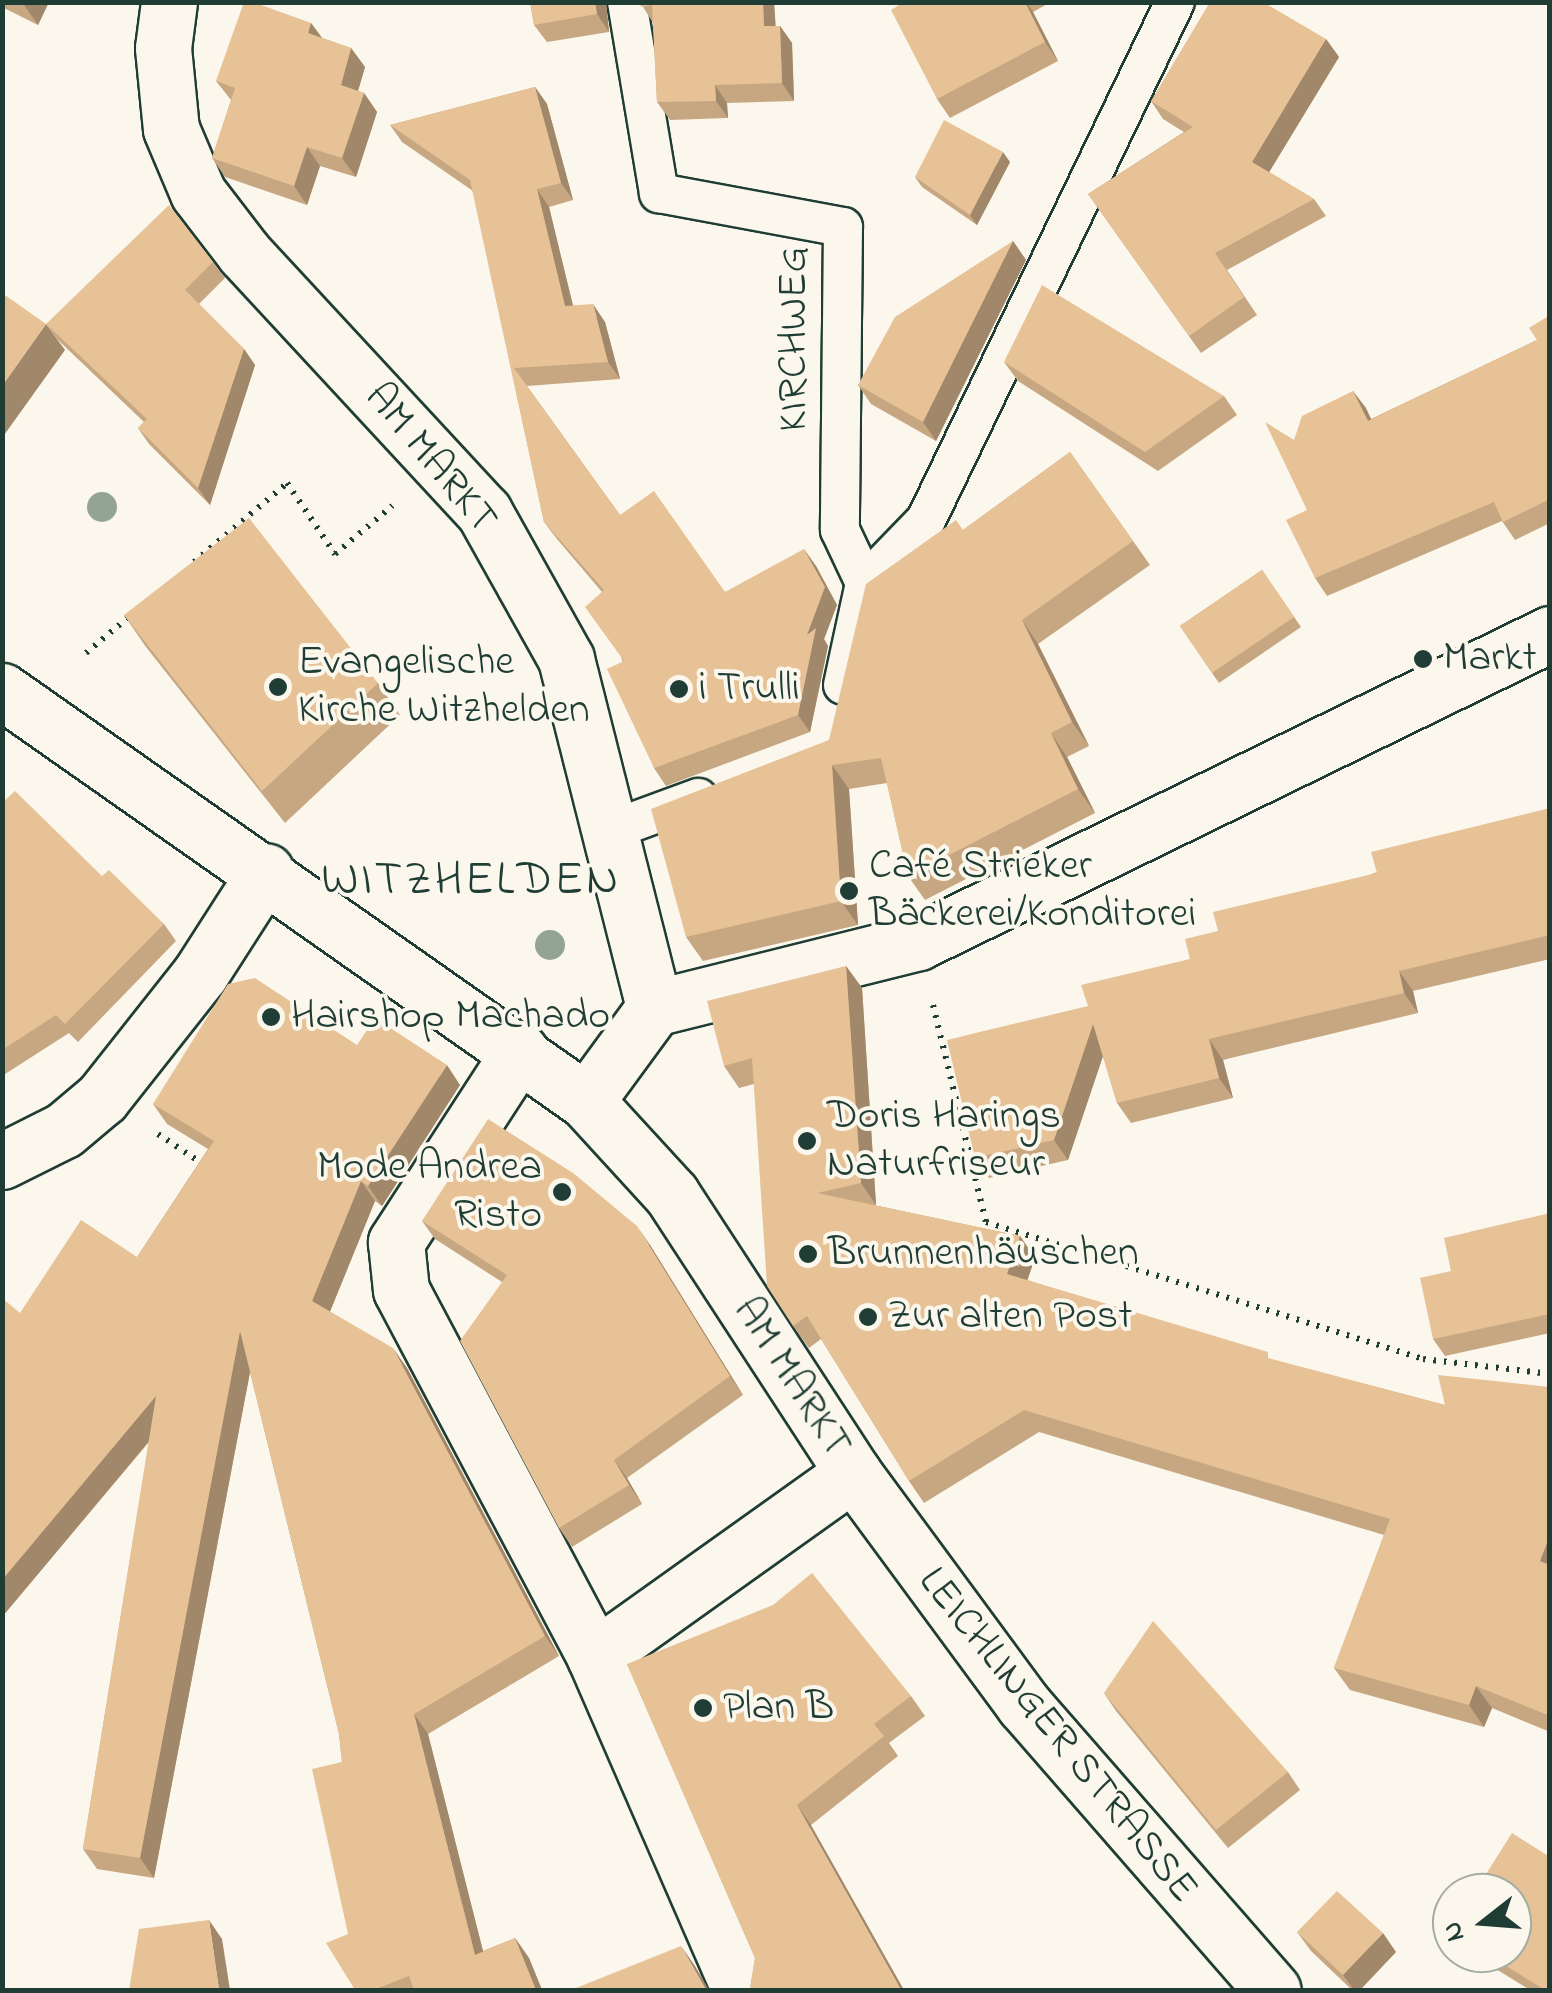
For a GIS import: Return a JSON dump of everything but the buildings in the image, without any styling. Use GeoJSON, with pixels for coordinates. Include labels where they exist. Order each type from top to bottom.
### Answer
{"type":"FeatureCollection","features":[{"type":"Feature","properties":{"kind":"main road","name":"AM MARKT"},"geometry":{"type":"LineString","coordinates":[[169,2],[163,48],[171,129],[198,193],[244,253],[484,512],[566,658],[654,1008]]}},
{"type":"Feature","properties":{"kind":"main road"},"geometry":{"type":"LineString","coordinates":[[586,1101],[654,1008],[918,942],[1550,634]]}},
{"type":"Feature","properties":{"kind":"main road","name":"AM MARKT"},"geometry":{"type":"LineString","coordinates":[[2,691],[266,872],[586,1101],[672,1196],[853,1472],[595,1657]]}},
{"type":"Feature","properties":{"kind":"main road"},"geometry":{"type":"LineString","coordinates":[[2,1160],[64,1130],[102,1098],[200,974],[266,872]]}},
{"type":"Feature","properties":{"kind":"main road"},"geometry":{"type":"LineString","coordinates":[[520,1051],[396,1242],[402,1290],[595,1657],[740,1990]]}},
{"type":"Feature","properties":{"kind":"main road","name":"LEICHLINGER STRASSE"},"geometry":{"type":"LineString","coordinates":[[853,1472],[1024,1705],[1272,1990]]}},
{"type":"Feature","properties":{"kind":"lane","name":"KIRCHWEG"},"geometry":{"type":"LineString","coordinates":[[626,2],[659,193],[843,227],[840,530],[865,583]]}},
{"type":"Feature","properties":{"kind":"lane"},"geometry":{"type":"LineString","coordinates":[[833,730],[865,583],[926,520],[1175,2]]}},
{"type":"Feature","properties":{"kind":"lane"},"geometry":{"type":"LineString","coordinates":[[611,830],[734,784]]}},
{"type":"Feature","properties":{"kind":"path"},"geometry":{"type":"LineString","coordinates":[[186,568],[287,483],[334,554]]}},
{"type":"Feature","properties":{"kind":"path"},"geometry":{"type":"LineString","coordinates":[[86,653],[143,604]]}},
{"type":"Feature","properties":{"kind":"path"},"geometry":{"type":"LineString","coordinates":[[918,942],[986,1222],[1423,1359],[1550,1374]]}},
{"type":"Feature","properties":{"kind":"path"},"geometry":{"type":"LineString","coordinates":[[211,1169],[225,1167]]}},
{"type":"Feature","properties":{"kind":"place","name":"Markt"},"geometry":{"type":"Point","coordinates":[1423,659]}},
{"type":"Feature","properties":{"kind":"place","name":"Evangelische Kirche Witzhelden"},"geometry":{"type":"Point","coordinates":[278,687]}},
{"type":"Feature","properties":{"kind":"place","name":"i Trulli"},"geometry":{"type":"Point","coordinates":[679,689]}},
{"type":"Feature","properties":{"kind":"place","name":"Café Strieker Bäckerei/Konditorei"},"geometry":{"type":"Point","coordinates":[849,891]}},
{"type":"Feature","properties":{"kind":"place","name":"Hairshop Machado"},"geometry":{"type":"Point","coordinates":[271,1017]}},
{"type":"Feature","properties":{"kind":"place","name":"Doris Harings Naturfriseur"},"geometry":{"type":"Point","coordinates":[807,1141]}},
{"type":"Feature","properties":{"kind":"place","name":"Mode Andrea Risto"},"geometry":{"type":"Point","coordinates":[562,1192]}},
{"type":"Feature","properties":{"kind":"place","name":"Brunnenhäuschen"},"geometry":{"type":"Point","coordinates":[808,1254]}},
{"type":"Feature","properties":{"kind":"place","name":"Zur alten Post"},"geometry":{"type":"Point","coordinates":[868,1317]}},
{"type":"Feature","properties":{"kind":"place","name":"Plan B"},"geometry":{"type":"Point","coordinates":[703,1708]}},
{"type":"Feature","properties":{"kind":"district","name":"WITZHELDEN"},"geometry":{"type":"Point","coordinates":[471,882]}}]}
